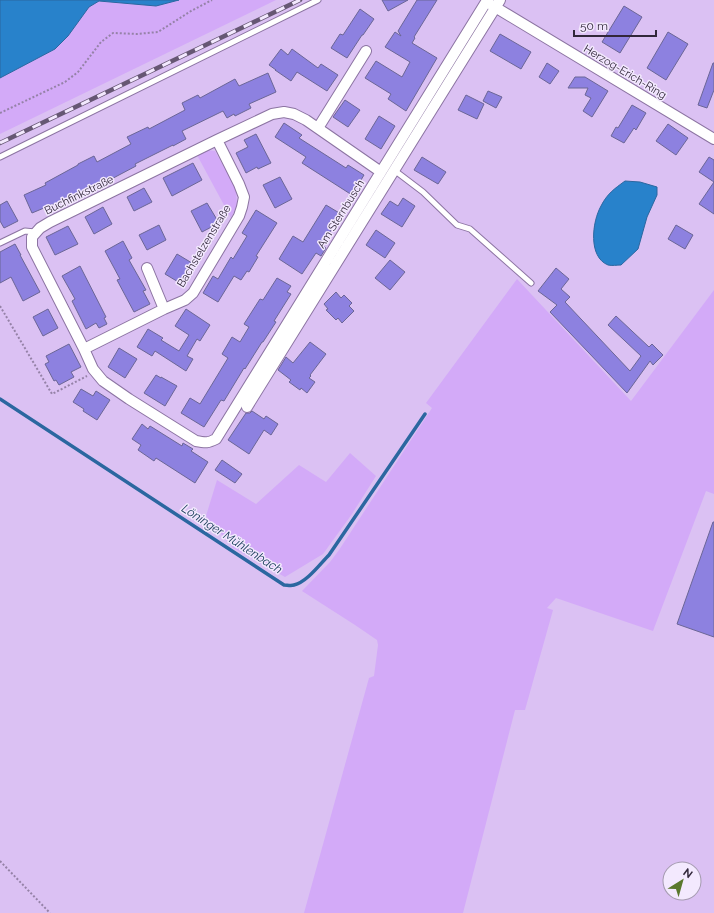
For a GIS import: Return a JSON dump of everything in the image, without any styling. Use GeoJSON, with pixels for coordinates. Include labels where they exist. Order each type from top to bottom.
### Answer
{"type":"FeatureCollection","features":[{"type":"Feature","properties":{"kind":"street","name":"Herzog-Erich-Ring"},"geometry":{"type":"LineString","coordinates":[[491,2],[714,140]]}},
{"type":"Feature","properties":{"kind":"street","name":"Am Sternbusch"},"geometry":{"type":"LineString","coordinates":[[95,371],[103,381],[196,441],[205,443],[216,438],[394,170],[491,2]]}},
{"type":"Feature","properties":{"kind":"street","name":"Am Sternbusch"},"geometry":{"type":"LineString","coordinates":[[247,407],[381,172],[491,2]]}},
{"type":"Feature","properties":{"kind":"street"},"geometry":{"type":"LineString","coordinates":[[318,128],[366,51]]}},
{"type":"Feature","properties":{"kind":"street","name":"Buchfinkstraße"},"geometry":{"type":"LineString","coordinates":[[36,232],[50,222],[272,114],[284,112],[294,114],[318,128],[381,172]]}},
{"type":"Feature","properties":{"kind":"street","name":"Bachstelzenstraße"},"geometry":{"type":"LineString","coordinates":[[84,349],[185,300],[193,293],[239,216],[244,197],[217,140]]}},
{"type":"Feature","properties":{"kind":"street"},"geometry":{"type":"LineString","coordinates":[[36,232],[32,237],[32,247],[95,371]]}},
{"type":"Feature","properties":{"kind":"street"},"geometry":{"type":"LineString","coordinates":[[147,268],[164,309]]}},
{"type":"Feature","properties":{"kind":"lane"},"geometry":{"type":"LineString","coordinates":[[0,157],[318,0]]}},
{"type":"Feature","properties":{"kind":"lane"},"geometry":{"type":"LineString","coordinates":[[394,170],[423,192],[457,225],[470,229],[531,283]]}},
{"type":"Feature","properties":{"kind":"lane"},"geometry":{"type":"LineString","coordinates":[[0,243],[25,231],[36,232]]}},
{"type":"Feature","properties":{"kind":"path"},"geometry":{"type":"LineString","coordinates":[[0,113],[65,82],[78,72],[101,42],[113,33],[137,34],[158,32],[191,11],[212,0]]}},
{"type":"Feature","properties":{"kind":"path"},"geometry":{"type":"LineString","coordinates":[[0,306],[52,394],[95,371]]}},
{"type":"Feature","properties":{"kind":"path"},"geometry":{"type":"LineString","coordinates":[[0,861],[50,913]]}},
{"type":"Feature","properties":{"kind":"shaded area"},"geometry":{"type":"Polygon","coordinates":[[[179,0],[276,0],[0,134],[0,78],[55,49],[68,36],[89,7],[99,1],[156,6],[179,0]]]}},
{"type":"Feature","properties":{"kind":"shaded area"},"geometry":{"type":"Polygon","coordinates":[[[207,150],[215,151],[236,189],[237,205],[231,218],[197,155],[207,150]]]}},
{"type":"Feature","properties":{"kind":"shaded area"},"geometry":{"type":"Polygon","coordinates":[[[517,279],[631,401],[714,290],[714,494],[706,491],[653,631],[556,598],[547,608],[553,610],[525,710],[515,710],[463,913],[304,913],[369,678],[374,676],[378,645],[377,640],[302,591],[330,562],[339,550],[432,408],[426,403],[517,279]]]}},
{"type":"Feature","properties":{"kind":"shaded area"},"geometry":{"type":"Polygon","coordinates":[[[350,453],[376,476],[352,514],[323,554],[285,577],[233,548],[206,516],[217,480],[256,504],[299,465],[326,482],[350,453]]]}},
{"type":"Feature","properties":{"kind":"water"},"geometry":{"type":"Polygon","coordinates":[[[0,0],[179,0],[156,6],[99,1],[89,7],[68,36],[55,49],[0,78],[0,0]]]}},
{"type":"Feature","properties":{"kind":"water"},"geometry":{"type":"Polygon","coordinates":[[[625,181],[640,182],[657,187],[657,195],[647,217],[638,249],[621,265],[608,265],[597,255],[594,238],[595,221],[601,206],[608,195],[625,181]]]}},
{"type":"Feature","properties":{"kind":"building"},"geometry":{"type":"Polygon","coordinates":[[[382,0],[408,0],[388,11],[382,0]]]}},
{"type":"Feature","properties":{"kind":"building"},"geometry":{"type":"Polygon","coordinates":[[[417,0],[437,0],[414,37],[415,38],[412,43],[437,58],[406,111],[388,99],[391,94],[365,78],[376,61],[402,77],[410,62],[385,47],[395,32],[401,36],[398,31],[417,0]]]}},
{"type":"Feature","properties":{"kind":"building"},"geometry":{"type":"Polygon","coordinates":[[[624,6],[642,17],[620,53],[602,42],[624,6]]]}},
{"type":"Feature","properties":{"kind":"building"},"geometry":{"type":"Polygon","coordinates":[[[360,9],[374,19],[347,58],[331,48],[340,34],[343,35],[360,9]]]}},
{"type":"Feature","properties":{"kind":"building"},"geometry":{"type":"Polygon","coordinates":[[[668,32],[688,44],[666,80],[647,68],[668,32]]]}},
{"type":"Feature","properties":{"kind":"building"},"geometry":{"type":"Polygon","coordinates":[[[500,34],[531,52],[521,69],[490,51],[500,34]]]}},
{"type":"Feature","properties":{"kind":"building"},"geometry":{"type":"Polygon","coordinates":[[[281,49],[288,55],[292,49],[318,68],[321,64],[338,75],[327,91],[297,72],[291,81],[269,65],[281,49]]]}},
{"type":"Feature","properties":{"kind":"building"},"geometry":{"type":"Polygon","coordinates":[[[547,63],[559,71],[550,84],[539,77],[547,63]]]}},
{"type":"Feature","properties":{"kind":"building"},"geometry":{"type":"Polygon","coordinates":[[[713,63],[714,90],[707,108],[698,105],[713,63]]]}},
{"type":"Feature","properties":{"kind":"building"},"geometry":{"type":"Polygon","coordinates":[[[268,73],[276,92],[249,104],[251,108],[235,116],[234,114],[227,118],[223,111],[182,131],[186,139],[135,164],[136,166],[102,184],[103,185],[90,193],[88,189],[57,205],[56,203],[32,213],[24,195],[46,185],[45,183],[94,156],[97,162],[131,144],[127,137],[148,127],[149,129],[185,110],[182,103],[198,95],[200,98],[235,79],[239,86],[268,73]]]}},
{"type":"Feature","properties":{"kind":"building"},"geometry":{"type":"Polygon","coordinates":[[[575,77],[585,77],[608,91],[592,117],[583,111],[591,98],[585,95],[588,88],[568,88],[575,77]]]}},
{"type":"Feature","properties":{"kind":"building"},"geometry":{"type":"Polygon","coordinates":[[[488,91],[502,97],[496,108],[483,101],[488,91]]]}},
{"type":"Feature","properties":{"kind":"building"},"geometry":{"type":"Polygon","coordinates":[[[466,95],[484,104],[477,119],[458,110],[466,95]]]}},
{"type":"Feature","properties":{"kind":"building"},"geometry":{"type":"Polygon","coordinates":[[[345,100],[360,110],[348,127],[333,117],[345,100]]]}},
{"type":"Feature","properties":{"kind":"building"},"geometry":{"type":"Polygon","coordinates":[[[632,105],[646,113],[636,130],[634,128],[624,143],[611,136],[616,127],[618,128],[632,105]]]}},
{"type":"Feature","properties":{"kind":"building"},"geometry":{"type":"Polygon","coordinates":[[[379,116],[395,126],[381,149],[365,139],[379,116]]]}},
{"type":"Feature","properties":{"kind":"building"},"geometry":{"type":"Polygon","coordinates":[[[284,123],[302,135],[299,138],[346,168],[348,165],[364,175],[352,195],[302,163],[306,157],[275,137],[284,123]]]}},
{"type":"Feature","properties":{"kind":"building"},"geometry":{"type":"Polygon","coordinates":[[[668,124],[688,138],[676,155],[656,141],[668,124]]]}},
{"type":"Feature","properties":{"kind":"building"},"geometry":{"type":"Polygon","coordinates":[[[256,134],[271,163],[258,169],[257,167],[246,173],[236,153],[248,147],[244,140],[256,134]]]}},
{"type":"Feature","properties":{"kind":"building"},"geometry":{"type":"Polygon","coordinates":[[[422,157],[446,172],[438,184],[414,170],[422,157]]]}},
{"type":"Feature","properties":{"kind":"building"},"geometry":{"type":"Polygon","coordinates":[[[709,157],[714,160],[714,182],[699,172],[709,157]]]}},
{"type":"Feature","properties":{"kind":"building"},"geometry":{"type":"Polygon","coordinates":[[[193,163],[202,180],[172,196],[163,178],[193,163]]]}},
{"type":"Feature","properties":{"kind":"building"},"geometry":{"type":"Polygon","coordinates":[[[280,177],[292,199],[275,208],[263,185],[280,177]]]}},
{"type":"Feature","properties":{"kind":"building"},"geometry":{"type":"Polygon","coordinates":[[[714,182],[714,214],[699,204],[714,182]]]}},
{"type":"Feature","properties":{"kind":"building"},"geometry":{"type":"Polygon","coordinates":[[[144,188],[152,202],[134,211],[127,197],[144,188]]]}},
{"type":"Feature","properties":{"kind":"building"},"geometry":{"type":"Polygon","coordinates":[[[403,198],[415,206],[402,227],[381,214],[390,201],[398,206],[403,198]]]}},
{"type":"Feature","properties":{"kind":"building"},"geometry":{"type":"Polygon","coordinates":[[[7,201],[18,221],[4,228],[0,221],[0,205],[7,201]]]}},
{"type":"Feature","properties":{"kind":"building"},"geometry":{"type":"Polygon","coordinates":[[[207,203],[219,223],[202,232],[191,211],[207,203]]]}},
{"type":"Feature","properties":{"kind":"building"},"geometry":{"type":"Polygon","coordinates":[[[326,205],[341,214],[322,245],[326,248],[321,256],[316,253],[302,274],[279,259],[293,236],[303,242],[326,205]]]}},
{"type":"Feature","properties":{"kind":"building"},"geometry":{"type":"Polygon","coordinates":[[[103,207],[112,224],[94,234],[85,217],[103,207]]]}},
{"type":"Feature","properties":{"kind":"building"},"geometry":{"type":"Polygon","coordinates":[[[256,210],[277,223],[256,256],[258,257],[249,272],[247,271],[241,280],[234,276],[218,302],[203,293],[213,276],[218,279],[231,257],[233,259],[247,236],[242,233],[256,210]]]}},
{"type":"Feature","properties":{"kind":"building"},"geometry":{"type":"Polygon","coordinates":[[[159,225],[166,240],[147,250],[139,235],[159,225]]]}},
{"type":"Feature","properties":{"kind":"building"},"geometry":{"type":"Polygon","coordinates":[[[676,225],[693,235],[685,249],[668,239],[676,225]]]}},
{"type":"Feature","properties":{"kind":"building"},"geometry":{"type":"Polygon","coordinates":[[[68,226],[78,244],[55,255],[46,237],[68,226]]]}},
{"type":"Feature","properties":{"kind":"building"},"geometry":{"type":"Polygon","coordinates":[[[376,230],[395,243],[385,258],[366,245],[376,230]]]}},
{"type":"Feature","properties":{"kind":"building"},"geometry":{"type":"Polygon","coordinates":[[[123,241],[132,258],[129,260],[146,290],[143,291],[150,304],[134,312],[117,280],[120,279],[105,251],[123,241]]]}},
{"type":"Feature","properties":{"kind":"building"},"geometry":{"type":"Polygon","coordinates":[[[15,244],[40,292],[23,301],[11,277],[0,283],[0,252],[15,244]]]}},
{"type":"Feature","properties":{"kind":"building"},"geometry":{"type":"Polygon","coordinates":[[[177,254],[192,263],[180,283],[165,274],[177,254]]]}},
{"type":"Feature","properties":{"kind":"building"},"geometry":{"type":"Polygon","coordinates":[[[390,260],[405,272],[390,290],[375,278],[390,260]]]}},
{"type":"Feature","properties":{"kind":"building"},"geometry":{"type":"Polygon","coordinates":[[[80,266],[106,317],[104,318],[107,324],[99,328],[96,323],[86,329],[72,301],[75,299],[62,276],[80,266]]]}},
{"type":"Feature","properties":{"kind":"building"},"geometry":{"type":"Polygon","coordinates":[[[556,268],[569,279],[561,289],[570,297],[565,302],[630,371],[641,356],[608,325],[616,316],[649,347],[652,344],[663,355],[653,365],[650,361],[627,393],[550,312],[557,305],[538,291],[556,268]]]}},
{"type":"Feature","properties":{"kind":"building"},"geometry":{"type":"Polygon","coordinates":[[[277,278],[291,286],[287,292],[291,294],[263,342],[245,369],[244,368],[224,401],[221,400],[204,427],[181,413],[190,398],[200,404],[228,358],[222,354],[232,337],[240,342],[249,327],[244,324],[260,299],[263,300],[277,278]]]}},
{"type":"Feature","properties":{"kind":"building"},"geometry":{"type":"Polygon","coordinates":[[[336,292],[341,298],[344,295],[352,303],[349,306],[354,311],[342,323],[338,318],[336,320],[326,310],[328,309],[324,304],[336,292]]]}},
{"type":"Feature","properties":{"kind":"building"},"geometry":{"type":"Polygon","coordinates":[[[48,309],[58,328],[43,336],[33,317],[48,309]]]}},
{"type":"Feature","properties":{"kind":"building"},"geometry":{"type":"Polygon","coordinates":[[[186,309],[210,325],[200,341],[197,339],[187,356],[193,359],[186,371],[155,351],[152,356],[137,347],[148,329],[163,338],[161,340],[179,351],[189,335],[175,326],[186,309]]]}},
{"type":"Feature","properties":{"kind":"building"},"geometry":{"type":"Polygon","coordinates":[[[310,342],[326,354],[310,375],[311,376],[309,378],[315,382],[307,393],[289,382],[291,380],[278,370],[286,357],[293,363],[310,342]]]}},
{"type":"Feature","properties":{"kind":"building"},"geometry":{"type":"Polygon","coordinates":[[[69,344],[81,367],[71,372],[74,377],[59,385],[56,380],[54,381],[45,364],[49,362],[46,356],[69,344]]]}},
{"type":"Feature","properties":{"kind":"building"},"geometry":{"type":"Polygon","coordinates":[[[119,348],[137,359],[125,378],[108,367],[119,348]]]}},
{"type":"Feature","properties":{"kind":"building"},"geometry":{"type":"Polygon","coordinates":[[[156,375],[177,386],[165,406],[144,393],[156,375]]]}},
{"type":"Feature","properties":{"kind":"building"},"geometry":{"type":"Polygon","coordinates":[[[81,389],[93,396],[96,391],[110,400],[97,420],[73,402],[81,389]]]}},
{"type":"Feature","properties":{"kind":"building"},"geometry":{"type":"Polygon","coordinates":[[[252,411],[264,419],[266,416],[278,424],[271,435],[264,430],[249,454],[228,440],[246,413],[250,413],[252,411]]]}},
{"type":"Feature","properties":{"kind":"building"},"geometry":{"type":"Polygon","coordinates":[[[142,424],[148,429],[150,426],[182,446],[183,443],[193,449],[191,451],[208,462],[195,483],[156,458],[154,461],[138,450],[141,445],[132,439],[142,424]]]}},
{"type":"Feature","properties":{"kind":"building"},"geometry":{"type":"Polygon","coordinates":[[[222,460],[242,474],[235,483],[215,470],[222,460]]]}},
{"type":"Feature","properties":{"kind":"building"},"geometry":{"type":"Polygon","coordinates":[[[714,522],[714,637],[677,624],[714,522]]]}},
{"type":"Feature","properties":{"kind":"waterway","name":"Löninger Mühlenbach"},"geometry":{"type":"LineString","coordinates":[[0,399],[284,585],[294,585],[304,580],[329,555],[425,414]]}},
{"type":"Feature","properties":{"kind":"railway"},"geometry":{"type":"LineString","coordinates":[[0,143],[300,0]]}}]}
